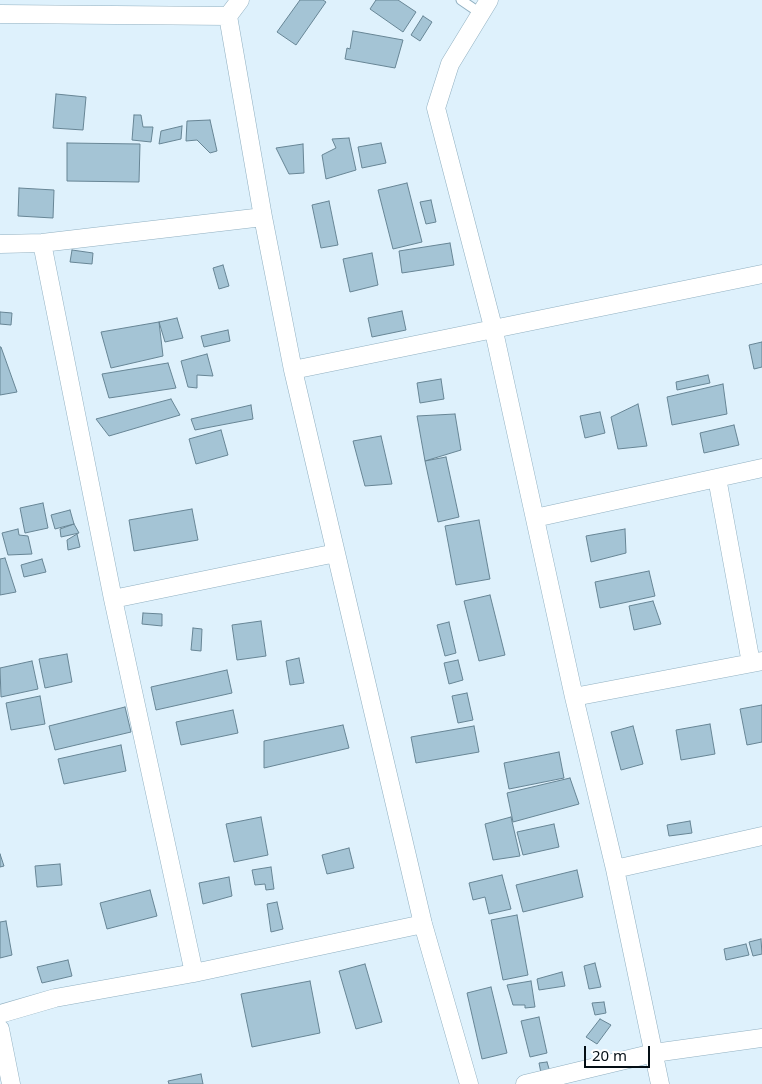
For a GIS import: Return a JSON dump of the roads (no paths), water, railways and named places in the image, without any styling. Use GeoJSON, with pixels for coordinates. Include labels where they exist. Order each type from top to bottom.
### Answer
{"type":"FeatureCollection","features":[{"type":"Feature","properties":{"kind":"street"},"geometry":{"type":"LineString","coordinates":[[240,0],[228,16],[263,217],[293,370],[423,924],[469,1084]]}},
{"type":"Feature","properties":{"kind":"street"},"geometry":{"type":"LineString","coordinates":[[485,6],[450,64],[436,108],[493,327],[574,697],[615,869],[660,1084]]}},
{"type":"Feature","properties":{"kind":"street"},"geometry":{"type":"LineString","coordinates":[[0,14],[228,16]]}},
{"type":"Feature","properties":{"kind":"street"},"geometry":{"type":"LineString","coordinates":[[0,244],[42,243],[263,217]]}},
{"type":"Feature","properties":{"kind":"street"},"geometry":{"type":"LineString","coordinates":[[42,243],[113,599],[194,974]]}},
{"type":"Feature","properties":{"kind":"street"},"geometry":{"type":"LineString","coordinates":[[293,370],[493,327],[762,274]]}},
{"type":"Feature","properties":{"kind":"street"},"geometry":{"type":"LineString","coordinates":[[535,518],[762,468]]}},
{"type":"Feature","properties":{"kind":"street"},"geometry":{"type":"LineString","coordinates":[[574,697],[756,662],[717,478]]}},
{"type":"Feature","properties":{"kind":"street"},"geometry":{"type":"LineString","coordinates":[[113,599],[336,553]]}},
{"type":"Feature","properties":{"kind":"street"},"geometry":{"type":"LineString","coordinates":[[615,869],[762,836]]}},
{"type":"Feature","properties":{"kind":"street"},"geometry":{"type":"LineString","coordinates":[[0,1014],[54,998],[194,974],[423,924]]}},
{"type":"Feature","properties":{"kind":"street"},"geometry":{"type":"LineString","coordinates":[[0,1029],[11,1084]]}},
{"type":"Feature","properties":{"kind":"street"},"geometry":{"type":"LineString","coordinates":[[525,1084],[654,1053],[762,1038]]}},
{"type":"Feature","properties":{"kind":"lane"},"geometry":{"type":"LineString","coordinates":[[461,0],[485,6]]}}]}
